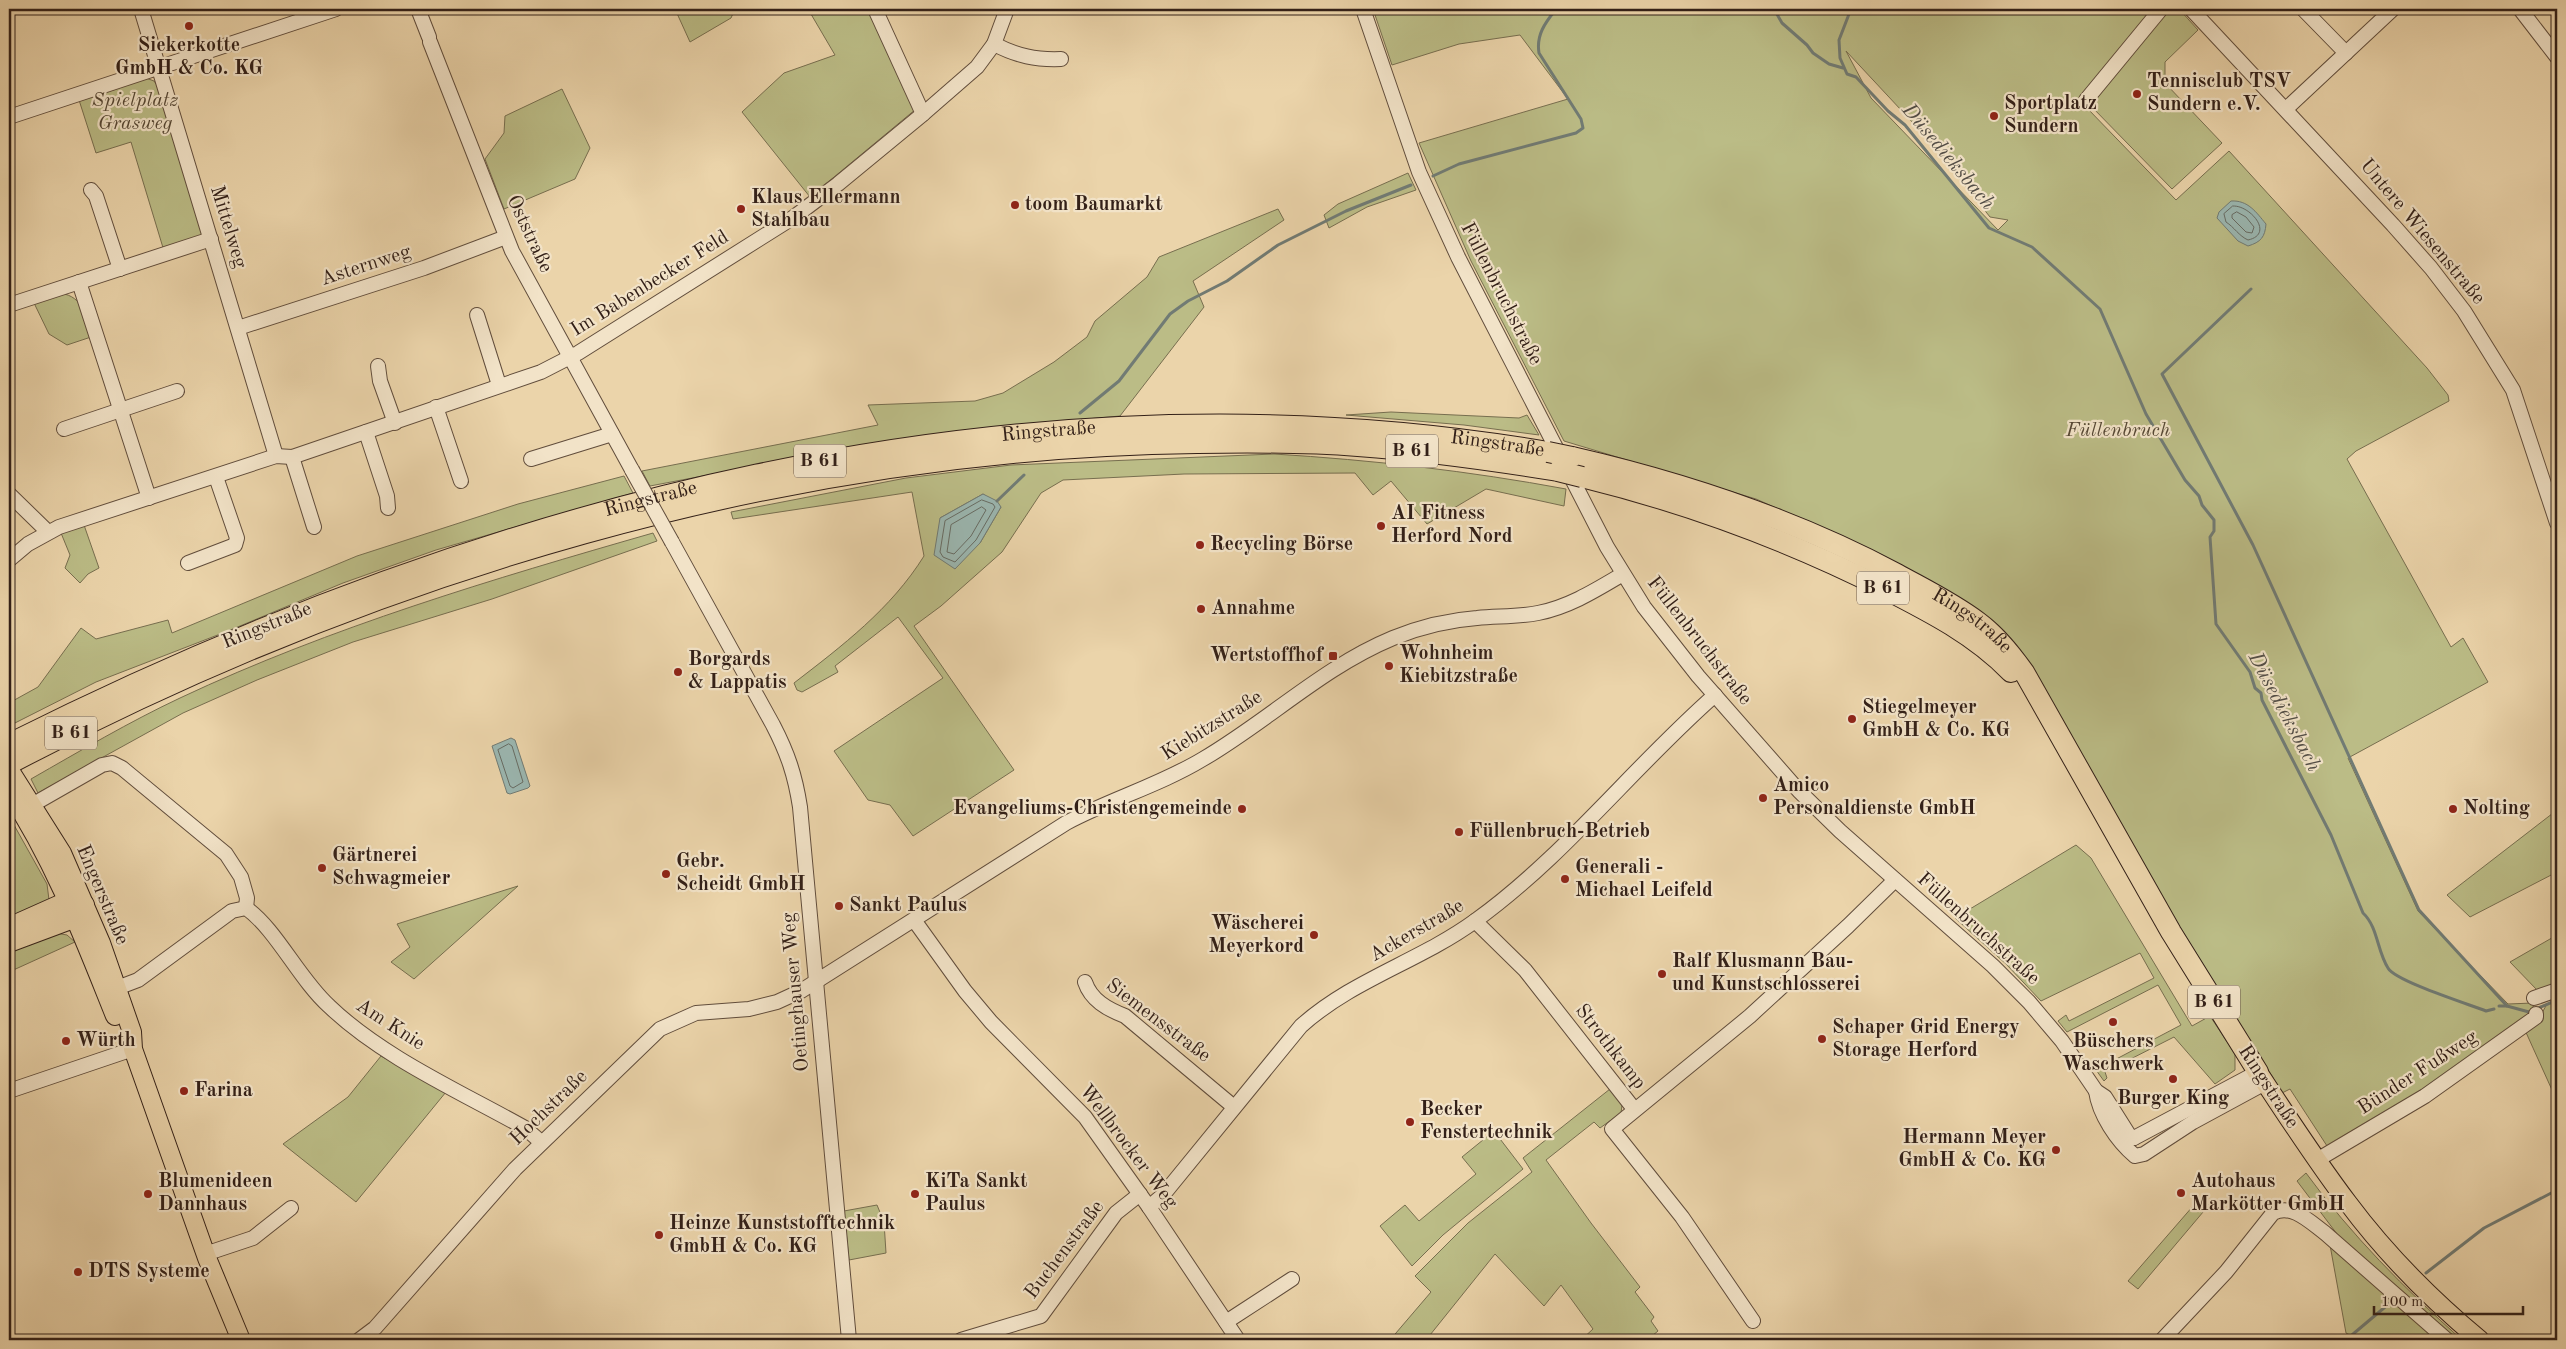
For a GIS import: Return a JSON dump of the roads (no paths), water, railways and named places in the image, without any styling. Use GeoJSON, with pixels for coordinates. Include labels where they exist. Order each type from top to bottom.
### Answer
{"type":"FeatureCollection","features":[{"type":"Feature","properties":{"kind":"highway","name":"Ringstraße"},"geometry":{"type":"LineString","coordinates":[[9,744],[126,687],[221,644],[410,571],[612,509],[808,464],[961,440],[1052,431],[1166,426],[1281,425],[1451,437],[1572,457],[1682,484],[1746,506],[1834,543],[1936,595],[1979,622],[2010,653],[2024,672],[2171,932],[2262,1077]]}},
{"type":"Feature","properties":{"kind":"highway","name":"Ringstraße"},"geometry":{"type":"LineString","coordinates":[[9,764],[188,677],[358,608],[540,547],[674,510],[802,483],[975,456],[1106,445],[1166,443],[1265,442],[1354,446],[1471,458],[1582,477],[1631,489],[1739,523],[1833,563],[1921,607],[1958,628],[1999,660],[2020,682],[2053,724]]}},
{"type":"Feature","properties":{"kind":"highway"},"geometry":{"type":"LineString","coordinates":[[9,928],[46,913],[76,908]]}},
{"type":"Feature","properties":{"kind":"highway"},"geometry":{"type":"LineString","coordinates":[[9,942],[76,908]]}},
{"type":"Feature","properties":{"kind":"main road","name":"Engerstraße"},"geometry":{"type":"LineString","coordinates":[[9,769],[19,797],[62,853],[76,908],[123,1036],[132,1049],[206,1256],[241,1340]]}},
{"type":"Feature","properties":{"kind":"main road","name":"Engerstraße"},"geometry":{"type":"LineString","coordinates":[[76,908],[117,988],[132,1032],[132,1049]]}},
{"type":"Feature","properties":{"kind":"main road","name":"Ringstraße"},"geometry":{"type":"LineString","coordinates":[[2262,1077],[2348,1204],[2423,1288],[2480,1340]]}},
{"type":"Feature","properties":{"kind":"main road","name":"Engerstraße"},"geometry":{"type":"LineString","coordinates":[[206,1256],[227,1340]]}},
{"type":"Feature","properties":{"kind":"street","name":"Mittelweg"},"geometry":{"type":"LineString","coordinates":[[141,9],[276,456]]}},
{"type":"Feature","properties":{"kind":"street"},"geometry":{"type":"LineString","coordinates":[[9,116],[336,9]]}},
{"type":"Feature","properties":{"kind":"street","name":"Oststraße"},"geometry":{"type":"LineString","coordinates":[[418,9],[506,237],[632,470]]}},
{"type":"Feature","properties":{"kind":"street"},"geometry":{"type":"LineString","coordinates":[[875,9],[923,114]]}},
{"type":"Feature","properties":{"kind":"street","name":"Im Babenbecker Feld"},"geometry":{"type":"LineString","coordinates":[[9,560],[47,531],[276,456],[292,457],[395,423],[436,407],[541,372],[570,358],[803,211],[923,114],[977,67],[994,44],[1007,9]]}},
{"type":"Feature","properties":{"kind":"street","name":"Füllenbruchstraße"},"geometry":{"type":"LineString","coordinates":[[1363,9],[1406,137],[1450,240],[1623,574],[1670,642],[1799,791],[1895,880],[1993,966],[2029,1002],[2062,1041],[2096,1091],[2105,1097],[2129,1135],[2134,1138]]}},
{"type":"Feature","properties":{"kind":"street"},"geometry":{"type":"LineString","coordinates":[[2086,100],[2160,9]]}},
{"type":"Feature","properties":{"kind":"street","name":"Untere Wiesenstraße"},"geometry":{"type":"LineString","coordinates":[[2191,9],[2286,109],[2431,268],[2478,331],[2513,390],[2557,523]]}},
{"type":"Feature","properties":{"kind":"street"},"geometry":{"type":"LineString","coordinates":[[2303,9],[2346,53]]}},
{"type":"Feature","properties":{"kind":"street"},"geometry":{"type":"LineString","coordinates":[[2286,109],[2393,9]]}},
{"type":"Feature","properties":{"kind":"street"},"geometry":{"type":"LineString","coordinates":[[2520,9],[2557,56]]}},
{"type":"Feature","properties":{"kind":"street"},"geometry":{"type":"LineString","coordinates":[[994,44],[1016,55],[1043,60],[1062,59]]}},
{"type":"Feature","properties":{"kind":"street"},"geometry":{"type":"LineString","coordinates":[[91,190],[96,196],[120,269]]}},
{"type":"Feature","properties":{"kind":"street","name":"Asternweg"},"geometry":{"type":"LineString","coordinates":[[238,328],[424,268],[506,237]]}},
{"type":"Feature","properties":{"kind":"street"},"geometry":{"type":"LineString","coordinates":[[9,305],[211,240]]}},
{"type":"Feature","properties":{"kind":"street"},"geometry":{"type":"LineString","coordinates":[[79,282],[149,498]]}},
{"type":"Feature","properties":{"kind":"street"},"geometry":{"type":"LineString","coordinates":[[477,315],[499,385]]}},
{"type":"Feature","properties":{"kind":"street"},"geometry":{"type":"LineString","coordinates":[[378,366],[380,381],[395,423]]}},
{"type":"Feature","properties":{"kind":"street"},"geometry":{"type":"LineString","coordinates":[[64,429],[177,391]]}},
{"type":"Feature","properties":{"kind":"street"},"geometry":{"type":"LineString","coordinates":[[436,407],[461,481]]}},
{"type":"Feature","properties":{"kind":"street"},"geometry":{"type":"LineString","coordinates":[[366,432],[387,496],[388,508]]}},
{"type":"Feature","properties":{"kind":"street"},"geometry":{"type":"LineString","coordinates":[[531,460],[612,434]]}},
{"type":"Feature","properties":{"kind":"street"},"geometry":{"type":"LineString","coordinates":[[292,457],[314,527]]}},
{"type":"Feature","properties":{"kind":"street","name":"Oetinghauser Weg"},"geometry":{"type":"LineString","coordinates":[[632,470],[789,756],[800,807],[849,1340]]}},
{"type":"Feature","properties":{"kind":"street"},"geometry":{"type":"LineString","coordinates":[[188,563],[235,545],[237,538],[216,477]]}},
{"type":"Feature","properties":{"kind":"street"},"geometry":{"type":"LineString","coordinates":[[9,494],[47,531]]}},
{"type":"Feature","properties":{"kind":"street","name":"Kiebitzstraße"},"geometry":{"type":"LineString","coordinates":[[816,983],[1066,823],[1096,807],[1168,778],[1201,760],[1354,655],[1427,626],[1462,620],[1539,613],[1590,594],[1623,574]]}},
{"type":"Feature","properties":{"kind":"street","name":"Ackerstraße"},"geometry":{"type":"LineString","coordinates":[[1150,1206],[1163,1195],[1301,1026],[1320,1009],[1339,996],[1439,945],[1475,922],[1550,859],[1715,695]]}},
{"type":"Feature","properties":{"kind":"street"},"geometry":{"type":"LineString","coordinates":[[19,797],[102,765],[112,763],[122,768],[226,854],[241,877],[247,898],[246,908],[232,911],[138,980],[117,988]]}},
{"type":"Feature","properties":{"kind":"street"},"geometry":{"type":"LineString","coordinates":[[1634,1109],[1750,1016],[1895,880]]}},
{"type":"Feature","properties":{"kind":"street","name":"Am Knie"},"geometry":{"type":"LineString","coordinates":[[246,908],[268,930],[313,990],[347,1023],[380,1046],[526,1128],[541,1142]]}},
{"type":"Feature","properties":{"kind":"street","name":"Wellbrocker Weg"},"geometry":{"type":"LineString","coordinates":[[914,920],[965,991],[991,1022],[1085,1117],[1150,1206],[1238,1340]]}},
{"type":"Feature","properties":{"kind":"street","name":"Strothkamp"},"geometry":{"type":"LineString","coordinates":[[1475,922],[1525,970],[1634,1109],[1614,1125],[1612,1132],[1682,1217],[1753,1321]]}},
{"type":"Feature","properties":{"kind":"street","name":"Siemensstraße"},"geometry":{"type":"LineString","coordinates":[[1084,982],[1088,993],[1109,1010],[1125,1016],[1234,1107]]}},
{"type":"Feature","properties":{"kind":"street","name":"Hochstraße"},"geometry":{"type":"LineString","coordinates":[[359,1340],[375,1328],[541,1142],[660,1029],[683,1017],[696,1014],[749,1009],[777,1002],[816,983]]}},
{"type":"Feature","properties":{"kind":"street"},"geometry":{"type":"LineString","coordinates":[[2534,998],[2557,990]]}},
{"type":"Feature","properties":{"kind":"street","name":"Bünder Fußweg"},"geometry":{"type":"LineString","coordinates":[[2317,1160],[2424,1096],[2536,1017],[2536,1014]]}},
{"type":"Feature","properties":{"kind":"street"},"geometry":{"type":"LineString","coordinates":[[9,1091],[132,1049]]}},
{"type":"Feature","properties":{"kind":"street"},"geometry":{"type":"LineString","coordinates":[[2262,1077],[2144,1154],[2135,1156],[2134,1138],[2262,1077]]}},
{"type":"Feature","properties":{"kind":"street","name":"Füllenbruchstraße"},"geometry":{"type":"LineString","coordinates":[[2096,1091],[2097,1103],[2123,1146],[2135,1156]]}},
{"type":"Feature","properties":{"kind":"street","name":"Buchenstraße"},"geometry":{"type":"LineString","coordinates":[[960,1340],[1041,1316],[1116,1213],[1140,1194]]}},
{"type":"Feature","properties":{"kind":"street"},"geometry":{"type":"LineString","coordinates":[[206,1256],[253,1238],[291,1208]]}},
{"type":"Feature","properties":{"kind":"street"},"geometry":{"type":"LineString","coordinates":[[2162,1340],[2232,1265],[2273,1213],[2281,1209],[2289,1209],[2306,1219],[2364,1266],[2447,1340]]}},
{"type":"Feature","properties":{"kind":"street"},"geometry":{"type":"LineString","coordinates":[[1226,1322],[1292,1279]]}},
{"type":"Feature","properties":{"kind":"water"},"geometry":{"type":"Polygon","coordinates":[[[2231,201],[2242,202],[2247,205],[2266,224],[2262,238],[2256,243],[2248,246],[2238,241],[2217,218],[2219,212],[2231,201]]]}},
{"type":"Feature","properties":{"kind":"water"},"geometry":{"type":"Polygon","coordinates":[[[983,494],[997,501],[1001,507],[980,543],[955,569],[934,555],[940,518],[983,494]]]}},
{"type":"Feature","properties":{"kind":"water"},"geometry":{"type":"Polygon","coordinates":[[[511,738],[515,740],[530,786],[510,794],[507,793],[492,746],[511,738]]]}},
{"type":"Feature","properties":{"kind":"waterway"},"geometry":{"type":"LineString","coordinates":[[1433,176],[1459,164],[1576,133],[1583,128],[1581,119],[1539,53],[1540,35],[1545,24],[1556,9]]}},
{"type":"Feature","properties":{"kind":"waterway"},"geometry":{"type":"LineString","coordinates":[[1774,9],[1782,23],[1807,45],[1813,53],[1829,64],[1843,68]]}},
{"type":"Feature","properties":{"kind":"waterway","name":"Düsedieksbach"},"geometry":{"type":"LineString","coordinates":[[1851,9],[1839,40],[1840,58],[1847,74],[1856,77],[1888,111],[1905,125],[1989,228],[2032,247],[2100,309],[2146,414],[2185,480],[2199,496],[2202,505],[2214,520],[2214,531],[2210,537],[2216,624],[2250,672],[2255,688],[2261,693],[2262,700],[2331,835],[2363,913],[2372,925],[2388,968],[2404,979],[2433,992],[2486,1011],[2494,1009]]}},
{"type":"Feature","properties":{"kind":"waterway"},"geometry":{"type":"LineString","coordinates":[[1080,413],[1119,381],[1170,314],[1188,301],[1227,281],[1278,245],[1346,211],[1411,185]]}},
{"type":"Feature","properties":{"kind":"waterway"},"geometry":{"type":"LineString","coordinates":[[2251,289],[2162,374],[2253,545],[2419,910],[2507,1006]]}},
{"type":"Feature","properties":{"kind":"waterway"},"geometry":{"type":"LineString","coordinates":[[997,501],[1024,475]]}},
{"type":"Feature","properties":{"kind":"waterway","name":"Düsedieksbach"},"geometry":{"type":"LineString","coordinates":[[2499,1006],[2507,1006],[2529,1012],[2557,1000]]}},
{"type":"Feature","properties":{"kind":"waterway"},"geometry":{"type":"LineString","coordinates":[[2426,1273],[2484,1228],[2557,1190]]}},
{"type":"Feature","properties":{"kind":"waterway"},"geometry":{"type":"LineString","coordinates":[[2346,1340],[2391,1302]]}},
{"type":"Feature","properties":{"kind":"place","name":"Siekerkotte GmbH & Co. KG"},"geometry":{"type":"Point","coordinates":[189,26]}},
{"type":"Feature","properties":{"kind":"place","name":"Tennisclub TSV Sundern e.V."},"geometry":{"type":"Point","coordinates":[2137,94]}},
{"type":"Feature","properties":{"kind":"place","name":"Sportplatz Sundern"},"geometry":{"type":"Point","coordinates":[1994,116]}},
{"type":"Feature","properties":{"kind":"place","name":"toom Baumarkt"},"geometry":{"type":"Point","coordinates":[1015,205]}},
{"type":"Feature","properties":{"kind":"place","name":"Klaus Ellermann Stahlbau"},"geometry":{"type":"Point","coordinates":[741,209]}},
{"type":"Feature","properties":{"kind":"place","name":"AI Fitness Herford Nord"},"geometry":{"type":"Point","coordinates":[1381,526]}},
{"type":"Feature","properties":{"kind":"place","name":"Recycling Börse"},"geometry":{"type":"Point","coordinates":[1200,545]}},
{"type":"Feature","properties":{"kind":"place","name":"Annahme"},"geometry":{"type":"Point","coordinates":[1201,609]}},
{"type":"Feature","properties":{"kind":"place","name":"Wertstoffhof"},"geometry":{"type":"Point","coordinates":[1333,656]}},
{"type":"Feature","properties":{"kind":"place","name":"Wohnheim Kiebitzstraße"},"geometry":{"type":"Point","coordinates":[1389,666]}},
{"type":"Feature","properties":{"kind":"place","name":"Borgards & Lappatis"},"geometry":{"type":"Point","coordinates":[678,672]}},
{"type":"Feature","properties":{"kind":"place","name":"Stiegelmeyer GmbH & Co. KG"},"geometry":{"type":"Point","coordinates":[1852,719]}},
{"type":"Feature","properties":{"kind":"place","name":"Amico Personaldienste GmbH"},"geometry":{"type":"Point","coordinates":[1763,798]}},
{"type":"Feature","properties":{"kind":"place","name":"Evangeliums-Christengemeinde"},"geometry":{"type":"Point","coordinates":[1242,809]}},
{"type":"Feature","properties":{"kind":"place","name":"Nolting"},"geometry":{"type":"Point","coordinates":[2453,809]}},
{"type":"Feature","properties":{"kind":"place","name":"Füllenbruch-Betrieb"},"geometry":{"type":"Point","coordinates":[1459,832]}},
{"type":"Feature","properties":{"kind":"place","name":"Gärtnerei Schwagmeier"},"geometry":{"type":"Point","coordinates":[322,868]}},
{"type":"Feature","properties":{"kind":"place","name":"Gebr. Scheidt GmbH"},"geometry":{"type":"Point","coordinates":[666,874]}},
{"type":"Feature","properties":{"kind":"place","name":"Generali - Michael Leifeld"},"geometry":{"type":"Point","coordinates":[1565,879]}},
{"type":"Feature","properties":{"kind":"place","name":"Sankt Paulus"},"geometry":{"type":"Point","coordinates":[839,906]}},
{"type":"Feature","properties":{"kind":"place","name":"Wäscherei Meyerkord"},"geometry":{"type":"Point","coordinates":[1314,935]}},
{"type":"Feature","properties":{"kind":"place","name":"Ralf Klusmann Bau- und Kunstschlosserei"},"geometry":{"type":"Point","coordinates":[1662,974]}},
{"type":"Feature","properties":{"kind":"place","name":"Büschers Waschwerk"},"geometry":{"type":"Point","coordinates":[2113,1022]}},
{"type":"Feature","properties":{"kind":"place","name":"Schaper Grid Energy Storage Herford"},"geometry":{"type":"Point","coordinates":[1822,1039]}},
{"type":"Feature","properties":{"kind":"place","name":"Würth"},"geometry":{"type":"Point","coordinates":[66,1041]}},
{"type":"Feature","properties":{"kind":"place","name":"Burger King"},"geometry":{"type":"Point","coordinates":[2173,1079]}},
{"type":"Feature","properties":{"kind":"place","name":"Farina"},"geometry":{"type":"Point","coordinates":[184,1091]}},
{"type":"Feature","properties":{"kind":"place","name":"Becker Fenstertechnik"},"geometry":{"type":"Point","coordinates":[1410,1122]}},
{"type":"Feature","properties":{"kind":"place","name":"Hermann Meyer GmbH & Co. KG"},"geometry":{"type":"Point","coordinates":[2056,1150]}},
{"type":"Feature","properties":{"kind":"place","name":"Autohaus Markötter GmbH"},"geometry":{"type":"Point","coordinates":[2181,1193]}},
{"type":"Feature","properties":{"kind":"place","name":"Blumenideen Dannhaus"},"geometry":{"type":"Point","coordinates":[148,1194]}},
{"type":"Feature","properties":{"kind":"place","name":"KiTa Sankt Paulus"},"geometry":{"type":"Point","coordinates":[915,1194]}},
{"type":"Feature","properties":{"kind":"place","name":"Heinze Kunststofftechnik GmbH & Co. KG"},"geometry":{"type":"Point","coordinates":[659,1235]}},
{"type":"Feature","properties":{"kind":"place","name":"DTS Systeme"},"geometry":{"type":"Point","coordinates":[78,1272]}},
{"type":"Feature","properties":{"kind":"park label","name":"Spielplatz Grasweg"},"geometry":{"type":"Point","coordinates":[135,112]}},
{"type":"Feature","properties":{"kind":"park label","name":"Füllenbruch"},"geometry":{"type":"Point","coordinates":[2118,431]}}]}
